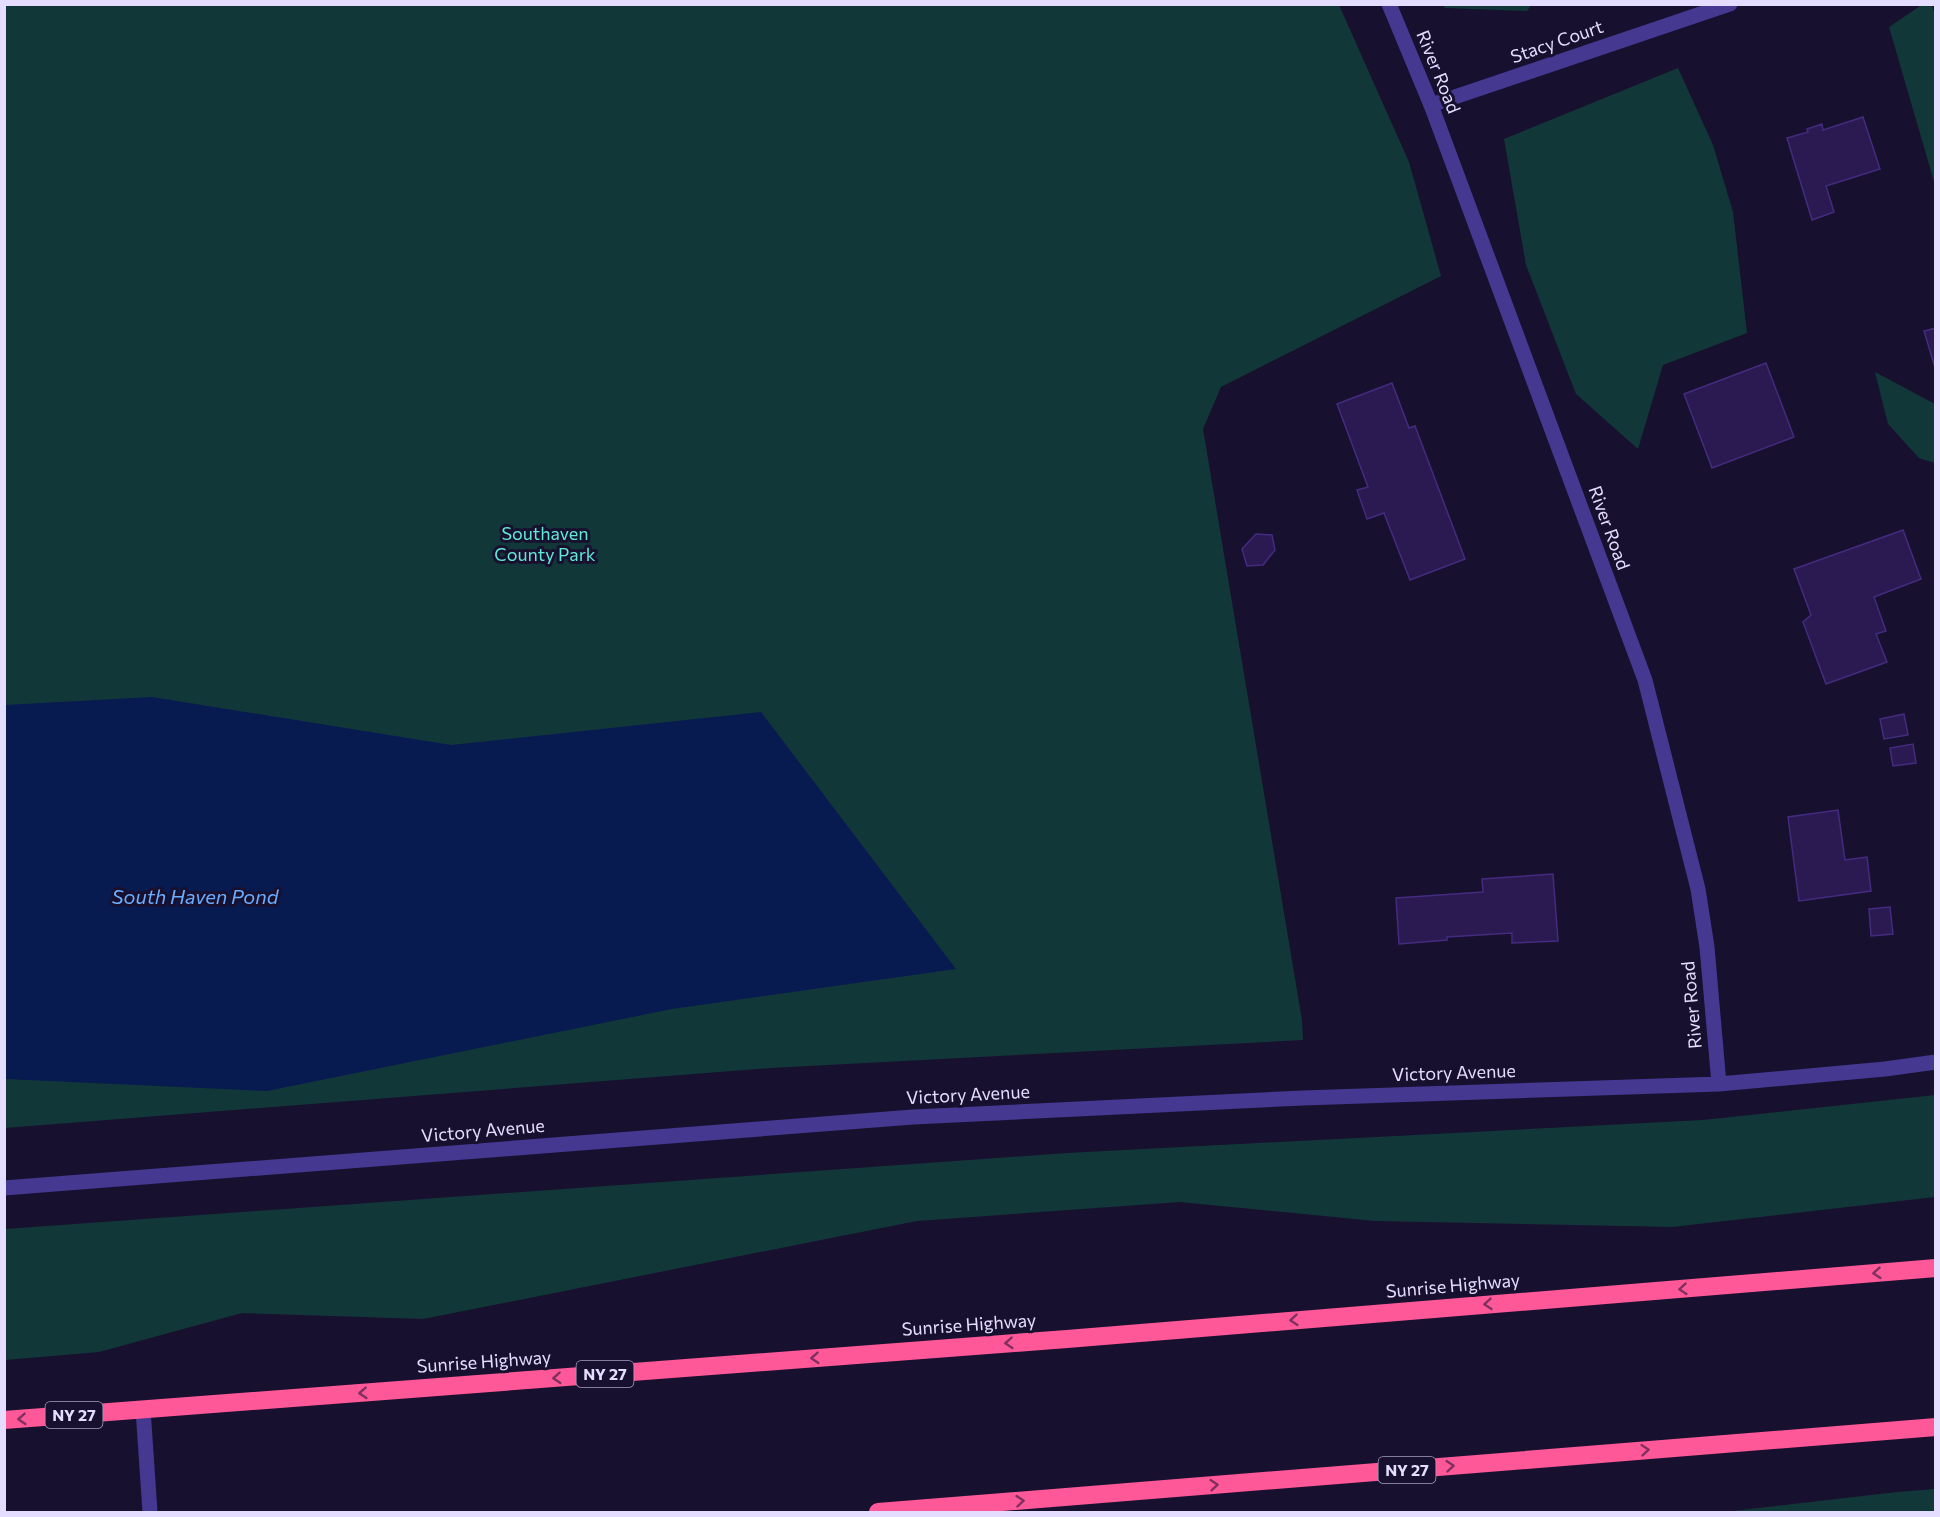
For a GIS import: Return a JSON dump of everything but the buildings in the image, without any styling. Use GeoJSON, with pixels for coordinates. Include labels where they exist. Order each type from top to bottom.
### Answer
{"type":"FeatureCollection","features":[{"type":"Feature","properties":{"kind":"highway","name":"Sunrise Highway"},"geometry":{"type":"LineString","coordinates":[[4,1420],[1067,1339],[1935,1268]]}},
{"type":"Feature","properties":{"kind":"highway","name":"NY 27"},"geometry":{"type":"LineString","coordinates":[[878,1512],[1935,1427]]}},
{"type":"Feature","properties":{"kind":"street","name":"River Road"},"geometry":{"type":"LineString","coordinates":[[1389,4],[1431,105],[1645,680],[1698,889],[1707,947],[1719,1084]]}},
{"type":"Feature","properties":{"kind":"street","name":"Stacy Court"},"geometry":{"type":"LineString","coordinates":[[1431,105],[1730,4]]}},
{"type":"Feature","properties":{"kind":"street","name":"Victory Avenue"},"geometry":{"type":"LineString","coordinates":[[4,1188],[913,1117],[1292,1098],[1719,1084],[1885,1069],[1935,1062]]}},
{"type":"Feature","properties":{"kind":"street"},"geometry":{"type":"LineString","coordinates":[[143,1409],[150,1512]]}},
{"type":"Feature","properties":{"kind":"green space"},"geometry":{"type":"Polygon","coordinates":[[[1923,4],[1932,5],[1935,16],[1935,185],[1889,27],[1923,4]]]}},
{"type":"Feature","properties":{"kind":"green space","name":"Southaven County Park"},"geometry":{"type":"Polygon","coordinates":[[[5,5],[1339,5],[1409,162],[1441,276],[1221,387],[1203,429],[1302,1020],[1303,1040],[770,1068],[5,1128],[5,5]]]}},
{"type":"Feature","properties":{"kind":"green space"},"geometry":{"type":"Polygon","coordinates":[[[1443,5],[1531,5],[1527,11],[1445,8],[1443,5]]]}},
{"type":"Feature","properties":{"kind":"green space"},"geometry":{"type":"Polygon","coordinates":[[[1678,68],[1713,145],[1733,212],[1747,333],[1663,365],[1638,449],[1576,394],[1526,265],[1504,139],[1678,68]]]}},
{"type":"Feature","properties":{"kind":"green space"},"geometry":{"type":"Polygon","coordinates":[[[1875,372],[1935,404],[1935,463],[1919,458],[1888,424],[1875,372]]]}},
{"type":"Feature","properties":{"kind":"green space"},"geometry":{"type":"Polygon","coordinates":[[[1935,1095],[1935,1197],[1672,1227],[1375,1221],[1180,1202],[917,1221],[423,1319],[242,1313],[99,1352],[5,1360],[5,1229],[1067,1153],[1703,1120],[1935,1095]]]}},
{"type":"Feature","properties":{"kind":"green space"},"geometry":{"type":"Polygon","coordinates":[[[1935,1489],[1935,1512],[1724,1512],[1897,1492],[1935,1489]]]}},
{"type":"Feature","properties":{"kind":"water","name":"South Haven Pond"},"geometry":{"type":"Polygon","coordinates":[[[152,697],[451,745],[761,712],[956,969],[672,1009],[267,1091],[5,1079],[5,705],[152,697]]]}}]}
